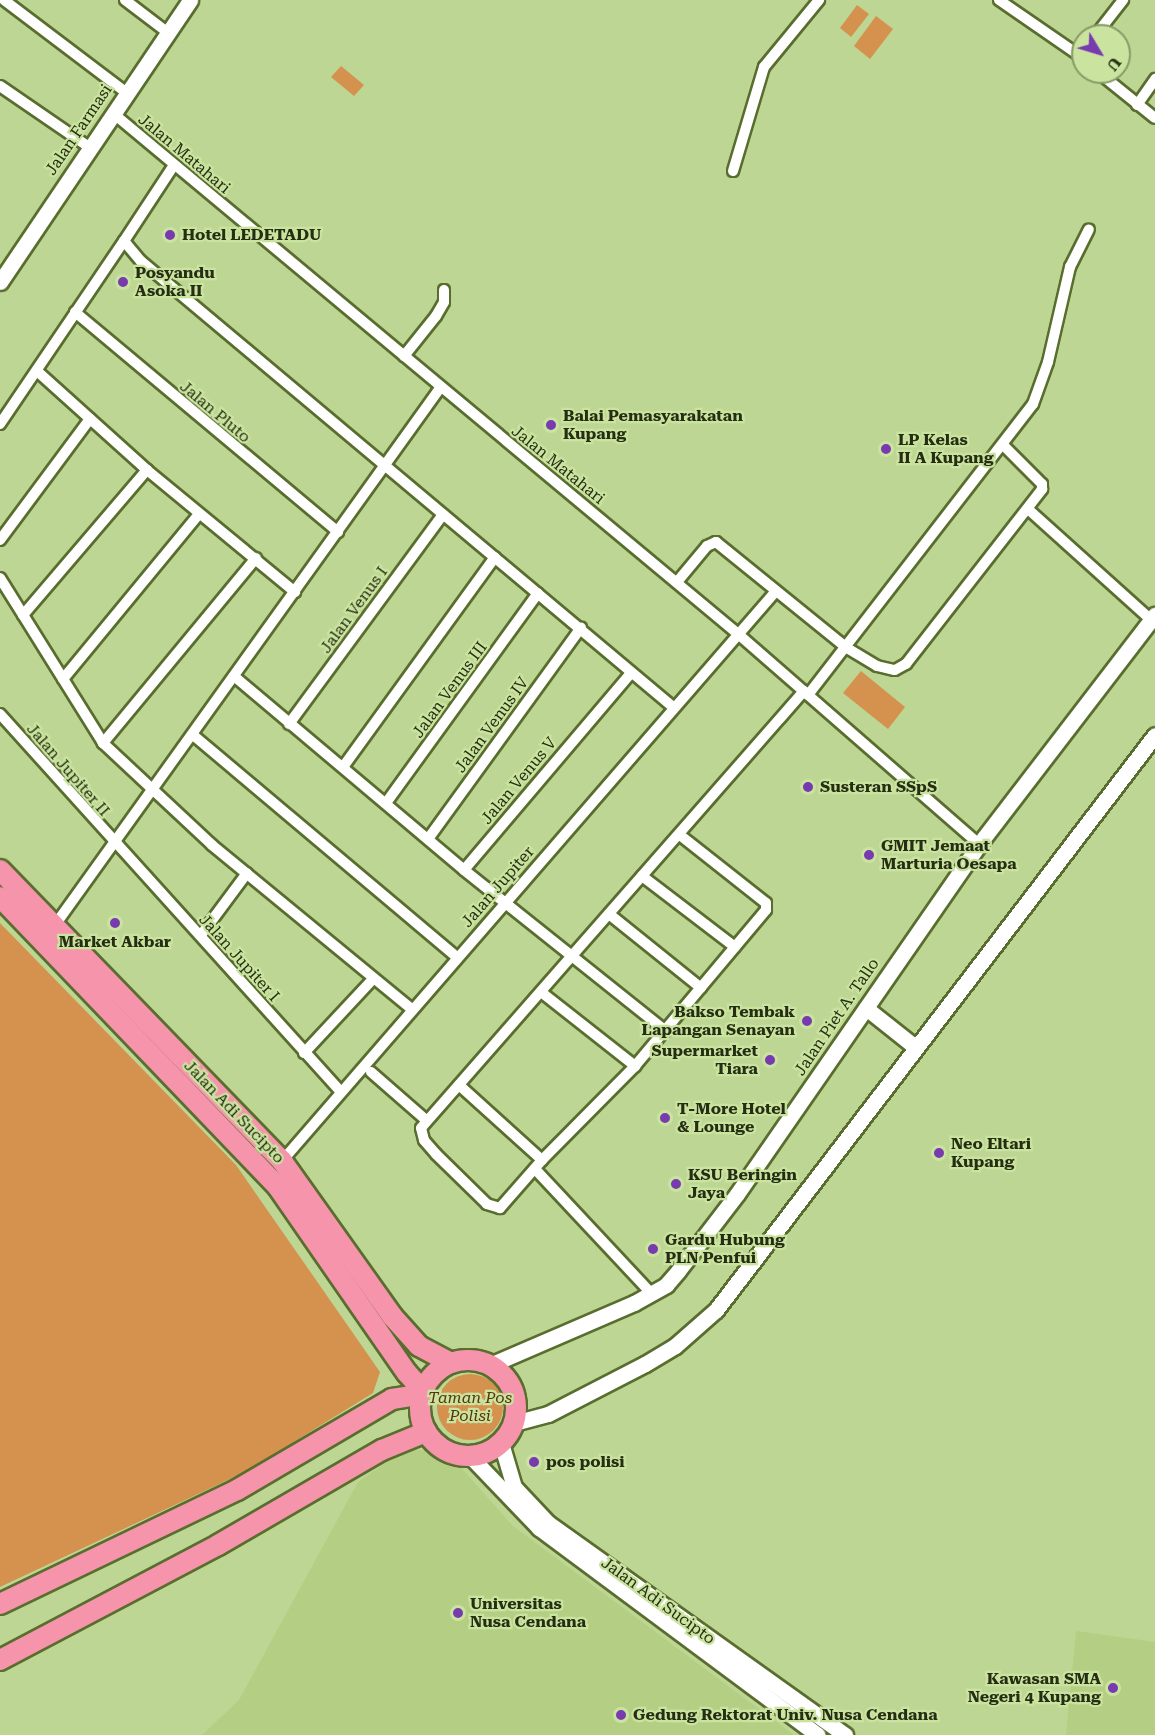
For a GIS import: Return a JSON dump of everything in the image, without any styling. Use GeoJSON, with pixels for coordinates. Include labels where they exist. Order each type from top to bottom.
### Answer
{"type":"FeatureCollection","features":[{"type":"Feature","properties":{"kind":"highway","name":"Jalan Adi Sucipto"},"geometry":{"type":"LineString","coordinates":[[3,887],[55,925],[282,1161],[392,1316],[419,1346],[451,1363]]}},
{"type":"Feature","properties":{"kind":"highway","name":"Jalan Adi Sucipto"},"geometry":{"type":"LineString","coordinates":[[3,887],[278,1187],[407,1373],[423,1392]]}},
{"type":"Feature","properties":{"kind":"highway"},"geometry":{"type":"LineString","coordinates":[[477,1361],[490,1365],[503,1375],[513,1390],[516,1406],[514,1423],[501,1443],[470,1456],[452,1454],[426,1432],[420,1407],[423,1392],[439,1370],[451,1363],[477,1361]]}},
{"type":"Feature","properties":{"kind":"highway"},"geometry":{"type":"LineString","coordinates":[[0,1604],[237,1490],[392,1399],[423,1392]]}},
{"type":"Feature","properties":{"kind":"highway"},"geometry":{"type":"LineString","coordinates":[[0,1660],[218,1545],[382,1450],[426,1432]]}},
{"type":"Feature","properties":{"kind":"main road","name":"Jalan Farmasi"},"geometry":{"type":"LineString","coordinates":[[0,282],[190,0]]}},
{"type":"Feature","properties":{"kind":"main road","name":"Jalan Piet A. Tallo"},"geometry":{"type":"LineString","coordinates":[[490,1365],[652,1294],[700,1245],[979,844],[1153,618]]}},
{"type":"Feature","properties":{"kind":"main road"},"geometry":{"type":"LineString","coordinates":[[514,1423],[548,1414],[626,1374],[675,1346],[703,1323],[749,1271],[915,1047],[1155,735]]}},
{"type":"Feature","properties":{"kind":"main road"},"geometry":{"type":"LineString","coordinates":[[866,1008],[915,1047]]}},
{"type":"Feature","properties":{"kind":"main road","name":"Jalan Adi Sucipto"},"geometry":{"type":"LineString","coordinates":[[501,1443],[513,1487],[548,1522],[845,1735]]}},
{"type":"Feature","properties":{"kind":"main road","name":"Jalan Adi Sucipto"},"geometry":{"type":"LineString","coordinates":[[470,1456],[539,1528],[818,1735]]}},
{"type":"Feature","properties":{"kind":"street"},"geometry":{"type":"LineString","coordinates":[[4,0],[127,93]]}},
{"type":"Feature","properties":{"kind":"street"},"geometry":{"type":"LineString","coordinates":[[125,0],[167,32]]}},
{"type":"Feature","properties":{"kind":"street"},"geometry":{"type":"LineString","coordinates":[[733,171],[762,72],[819,0]]}},
{"type":"Feature","properties":{"kind":"street"},"geometry":{"type":"LineString","coordinates":[[999,0],[1071,48]]}},
{"type":"Feature","properties":{"kind":"street"},"geometry":{"type":"LineString","coordinates":[[1104,24],[1122,0]]}},
{"type":"Feature","properties":{"kind":"street"},"geometry":{"type":"LineString","coordinates":[[1137,105],[1155,79]]}},
{"type":"Feature","properties":{"kind":"street"},"geometry":{"type":"LineString","coordinates":[[1112,84],[1155,118]]}},
{"type":"Feature","properties":{"kind":"street"},"geometry":{"type":"LineString","coordinates":[[0,87],[89,147]]}},
{"type":"Feature","properties":{"kind":"street","name":"Jalan Matahari"},"geometry":{"type":"LineString","coordinates":[[114,114],[440,388],[677,582],[979,844]]}},
{"type":"Feature","properties":{"kind":"street"},"geometry":{"type":"LineString","coordinates":[[0,424],[174,165]]}},
{"type":"Feature","properties":{"kind":"street"},"geometry":{"type":"LineString","coordinates":[[680,835],[766,903],[766,910],[635,1066],[539,1165],[506,1205],[495,1208],[424,1140],[421,1128],[642,876],[848,648],[1004,446],[1040,393],[1070,267],[1089,229]]}},
{"type":"Feature","properties":{"kind":"street"},"geometry":{"type":"LineString","coordinates":[[123,241],[141,261],[673,707]]}},
{"type":"Feature","properties":{"kind":"street"},"geometry":{"type":"LineString","coordinates":[[404,356],[436,316],[444,290]]}},
{"type":"Feature","properties":{"kind":"street","name":"Jalan Pluto"},"geometry":{"type":"LineString","coordinates":[[75,312],[338,532]]}},
{"type":"Feature","properties":{"kind":"street"},"geometry":{"type":"LineString","coordinates":[[37,371],[147,470],[295,592]]}},
{"type":"Feature","properties":{"kind":"street"},"geometry":{"type":"LineString","coordinates":[[55,925],[194,735],[338,532],[384,463],[440,388]]}},
{"type":"Feature","properties":{"kind":"street"},"geometry":{"type":"LineString","coordinates":[[0,540],[90,419]]}},
{"type":"Feature","properties":{"kind":"street"},"geometry":{"type":"LineString","coordinates":[[677,582],[712,542],[848,648],[890,670],[906,664],[970,579],[1029,510],[1042,484],[1004,446]]}},
{"type":"Feature","properties":{"kind":"street"},"geometry":{"type":"LineString","coordinates":[[23,615],[147,470]]}},
{"type":"Feature","properties":{"kind":"street"},"geometry":{"type":"LineString","coordinates":[[1029,510],[1153,618]]}},
{"type":"Feature","properties":{"kind":"street"},"geometry":{"type":"LineString","coordinates":[[63,679],[199,514]]}},
{"type":"Feature","properties":{"kind":"street","name":"Jalan Venus I"},"geometry":{"type":"LineString","coordinates":[[289,724],[443,514]]}},
{"type":"Feature","properties":{"kind":"street"},"geometry":{"type":"LineString","coordinates":[[343,767],[495,557]]}},
{"type":"Feature","properties":{"kind":"street"},"geometry":{"type":"LineString","coordinates":[[103,742],[256,558]]}},
{"type":"Feature","properties":{"kind":"street"},"geometry":{"type":"LineString","coordinates":[[0,578],[103,742],[153,792],[373,979],[412,1009]]}},
{"type":"Feature","properties":{"kind":"street","name":"Jalan Jupiter"},"geometry":{"type":"LineString","coordinates":[[282,1161],[737,633],[776,591]]}},
{"type":"Feature","properties":{"kind":"street","name":"Jalan Venus III"},"geometry":{"type":"LineString","coordinates":[[386,803],[538,594]]}},
{"type":"Feature","properties":{"kind":"street","name":"Jalan Venus IV"},"geometry":{"type":"LineString","coordinates":[[428,839],[581,628]]}},
{"type":"Feature","properties":{"kind":"street","name":"Jalan Venus V"},"geometry":{"type":"LineString","coordinates":[[464,870],[631,673]]}},
{"type":"Feature","properties":{"kind":"street"},"geometry":{"type":"LineString","coordinates":[[234,677],[464,870],[666,1031]]}},
{"type":"Feature","properties":{"kind":"street","name":"Jalan Jupiter II"},"geometry":{"type":"LineString","coordinates":[[1,719],[114,845]]}},
{"type":"Feature","properties":{"kind":"street"},"geometry":{"type":"LineString","coordinates":[[194,735],[457,957]]}},
{"type":"Feature","properties":{"kind":"street","name":"Jalan Jupiter I"},"geometry":{"type":"LineString","coordinates":[[114,845],[201,935],[341,1092]]}},
{"type":"Feature","properties":{"kind":"street"},"geometry":{"type":"LineString","coordinates":[[201,935],[247,873]]}},
{"type":"Feature","properties":{"kind":"street"},"geometry":{"type":"LineString","coordinates":[[642,876],[735,947]]}},
{"type":"Feature","properties":{"kind":"street"},"geometry":{"type":"LineString","coordinates":[[609,914],[650,951],[701,988]]}},
{"type":"Feature","properties":{"kind":"street"},"geometry":{"type":"LineString","coordinates":[[304,1053],[373,979]]}},
{"type":"Feature","properties":{"kind":"street"},"geometry":{"type":"LineString","coordinates":[[541,992],[635,1066]]}},
{"type":"Feature","properties":{"kind":"street"},"geometry":{"type":"LineString","coordinates":[[371,1072],[426,1120]]}},
{"type":"Feature","properties":{"kind":"street"},"geometry":{"type":"LineString","coordinates":[[459,1085],[539,1165],[652,1294]]}},
{"type":"Feature","properties":{"kind":"shaded area","name":"Universitas Nusa Cendana"},"geometry":{"type":"Polygon","coordinates":[[[405,1449],[427,1451],[457,1463],[513,1526],[794,1735],[202,1735],[239,1700],[358,1482],[405,1449]]]}},
{"type":"Feature","properties":{"kind":"shaded area","name":"Kawasan SMA Negeri 4 Kupang"},"geometry":{"type":"Polygon","coordinates":[[[1076,1631],[1155,1642],[1155,1735],[1066,1735],[1076,1631]]]}},
{"type":"Feature","properties":{"kind":"green space"},"geometry":{"type":"Polygon","coordinates":[[[857,5],[869,14],[851,37],[840,28],[857,5]]]}},
{"type":"Feature","properties":{"kind":"green space"},"geometry":{"type":"Polygon","coordinates":[[[876,16],[893,29],[870,59],[854,46],[876,16]]]}},
{"type":"Feature","properties":{"kind":"green space"},"geometry":{"type":"Polygon","coordinates":[[[341,66],[364,85],[354,96],[331,77],[341,66]]]}},
{"type":"Feature","properties":{"kind":"green space"},"geometry":{"type":"Polygon","coordinates":[[[861,671],[905,707],[888,729],[843,693],[861,671]]]}},
{"type":"Feature","properties":{"kind":"green space"},"geometry":{"type":"Polygon","coordinates":[[[0,923],[236,1165],[380,1372],[373,1393],[245,1472],[0,1587],[0,923]]]}},
{"type":"Feature","properties":{"kind":"green space","name":"Taman Pos Polisi"},"geometry":{"type":"Polygon","coordinates":[[[470,1374],[483,1377],[493,1384],[500,1394],[503,1407],[500,1420],[493,1430],[483,1437],[470,1440],[457,1437],[447,1430],[440,1420],[437,1407],[440,1394],[447,1384],[457,1377],[470,1374]]]}},
{"type":"Feature","properties":{"kind":"place","name":"Hotel LEDETADU"},"geometry":{"type":"Point","coordinates":[170,235]}},
{"type":"Feature","properties":{"kind":"place","name":"Posyandu Asoka II"},"geometry":{"type":"Point","coordinates":[123,282]}},
{"type":"Feature","properties":{"kind":"place","name":"Balai Pemasyarakatan Kupang"},"geometry":{"type":"Point","coordinates":[551,425]}},
{"type":"Feature","properties":{"kind":"place","name":"LP Kelas II A Kupang"},"geometry":{"type":"Point","coordinates":[886,449]}},
{"type":"Feature","properties":{"kind":"place","name":"Susteran SSpS"},"geometry":{"type":"Point","coordinates":[808,787]}},
{"type":"Feature","properties":{"kind":"place","name":"GMIT Jemaat Marturia Oesapa"},"geometry":{"type":"Point","coordinates":[869,855]}},
{"type":"Feature","properties":{"kind":"place","name":"Market Akbar"},"geometry":{"type":"Point","coordinates":[115,923]}},
{"type":"Feature","properties":{"kind":"place","name":"Bakso Tembak Lapangan Senayan"},"geometry":{"type":"Point","coordinates":[807,1021]}},
{"type":"Feature","properties":{"kind":"place","name":"Supermarket Tiara"},"geometry":{"type":"Point","coordinates":[770,1060]}},
{"type":"Feature","properties":{"kind":"place","name":"T-More Hotel & Lounge"},"geometry":{"type":"Point","coordinates":[665,1118]}},
{"type":"Feature","properties":{"kind":"place","name":"Neo Eltari Kupang"},"geometry":{"type":"Point","coordinates":[939,1153]}},
{"type":"Feature","properties":{"kind":"place","name":"KSU Beringin Jaya"},"geometry":{"type":"Point","coordinates":[676,1184]}},
{"type":"Feature","properties":{"kind":"place","name":"Gardu Hubung PLN Penfui"},"geometry":{"type":"Point","coordinates":[653,1249]}},
{"type":"Feature","properties":{"kind":"place","name":"pos polisi"},"geometry":{"type":"Point","coordinates":[534,1462]}},
{"type":"Feature","properties":{"kind":"place","name":"Universitas Nusa Cendana"},"geometry":{"type":"Point","coordinates":[458,1613]}},
{"type":"Feature","properties":{"kind":"place","name":"Kawasan SMA Negeri 4 Kupang"},"geometry":{"type":"Point","coordinates":[1113,1688]}},
{"type":"Feature","properties":{"kind":"place","name":"Gedung Rektorat Univ. Nusa Cendana"},"geometry":{"type":"Point","coordinates":[621,1715]}}]}
